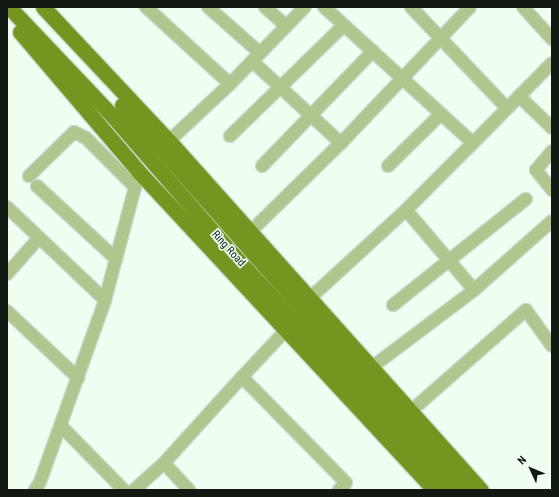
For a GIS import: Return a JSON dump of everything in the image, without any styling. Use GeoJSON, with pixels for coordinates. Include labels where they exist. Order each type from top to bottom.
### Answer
{"type":"FeatureCollection","features":[{"type":"Feature","properties":{"kind":"main road","name":"Ring Road"},"geometry":{"type":"LineString","coordinates":[[9,7],[118,121],[234,256],[449,490]]}},
{"type":"Feature","properties":{"kind":"main road","name":"Ring Road"},"geometry":{"type":"LineString","coordinates":[[32,7],[463,490]]}},
{"type":"Feature","properties":{"kind":"main road"},"geometry":{"type":"LineString","coordinates":[[43,7],[169,141],[481,490]]}},
{"type":"Feature","properties":{"kind":"main road","name":"Ring Road"},"geometry":{"type":"LineString","coordinates":[[7,17],[139,172],[434,490]]}},
{"type":"Feature","properties":{"kind":"street"},"geometry":{"type":"LineString","coordinates":[[146,7],[230,84]]}},
{"type":"Feature","properties":{"kind":"street"},"geometry":{"type":"LineString","coordinates":[[208,7],[256,57],[281,87],[341,143]]}},
{"type":"Feature","properties":{"kind":"street"},"geometry":{"type":"LineString","coordinates":[[265,7],[286,26]]}},
{"type":"Feature","properties":{"kind":"street"},"geometry":{"type":"LineString","coordinates":[[169,141],[230,84],[305,7]]}},
{"type":"Feature","properties":{"kind":"street"},"geometry":{"type":"LineString","coordinates":[[324,7],[473,143]]}},
{"type":"Feature","properties":{"kind":"street"},"geometry":{"type":"LineString","coordinates":[[411,7],[507,108]]}},
{"type":"Feature","properties":{"kind":"street"},"geometry":{"type":"LineString","coordinates":[[250,232],[341,143],[470,7]]}},
{"type":"Feature","properties":{"kind":"street"},"geometry":{"type":"LineString","coordinates":[[523,7],[552,39]]}},
{"type":"Feature","properties":{"kind":"street"},"geometry":{"type":"LineString","coordinates":[[230,136],[344,25]]}},
{"type":"Feature","properties":{"kind":"street"},"geometry":{"type":"LineString","coordinates":[[262,166],[312,116],[373,51]]}},
{"type":"Feature","properties":{"kind":"street"},"geometry":{"type":"LineString","coordinates":[[310,298],[406,210],[552,63]]}},
{"type":"Feature","properties":{"kind":"street"},"geometry":{"type":"LineString","coordinates":[[519,96],[552,128]]}},
{"type":"Feature","properties":{"kind":"street"},"geometry":{"type":"LineString","coordinates":[[388,166],[441,114]]}},
{"type":"Feature","properties":{"kind":"street"},"geometry":{"type":"LineString","coordinates":[[29,176],[67,137],[74,132],[80,133],[135,187]]}},
{"type":"Feature","properties":{"kind":"street"},"geometry":{"type":"LineString","coordinates":[[552,151],[536,170],[552,190]]}},
{"type":"Feature","properties":{"kind":"street"},"geometry":{"type":"LineString","coordinates":[[35,490],[40,482],[61,426],[105,300],[139,172]]}},
{"type":"Feature","properties":{"kind":"street"},"geometry":{"type":"LineString","coordinates":[[37,186],[116,259]]}},
{"type":"Feature","properties":{"kind":"street"},"geometry":{"type":"LineString","coordinates":[[393,306],[526,199]]}},
{"type":"Feature","properties":{"kind":"street"},"geometry":{"type":"LineString","coordinates":[[7,206],[105,300]]}},
{"type":"Feature","properties":{"kind":"street"},"geometry":{"type":"LineString","coordinates":[[406,210],[474,290]]}},
{"type":"Feature","properties":{"kind":"street"},"geometry":{"type":"LineString","coordinates":[[372,368],[474,290],[552,222]]}},
{"type":"Feature","properties":{"kind":"street"},"geometry":{"type":"LineString","coordinates":[[7,274],[40,238]]}},
{"type":"Feature","properties":{"kind":"street"},"geometry":{"type":"LineString","coordinates":[[411,411],[526,310],[552,346]]}},
{"type":"Feature","properties":{"kind":"street"},"geometry":{"type":"LineString","coordinates":[[7,311],[78,378]]}},
{"type":"Feature","properties":{"kind":"street"},"geometry":{"type":"LineString","coordinates":[[134,490],[164,463],[286,330]]}},
{"type":"Feature","properties":{"kind":"street"},"geometry":{"type":"LineString","coordinates":[[242,377],[346,483],[339,490]]}},
{"type":"Feature","properties":{"kind":"street"},"geometry":{"type":"LineString","coordinates":[[61,426],[124,490]]}},
{"type":"Feature","properties":{"kind":"street"},"geometry":{"type":"LineString","coordinates":[[164,463],[189,490]]}}]}
